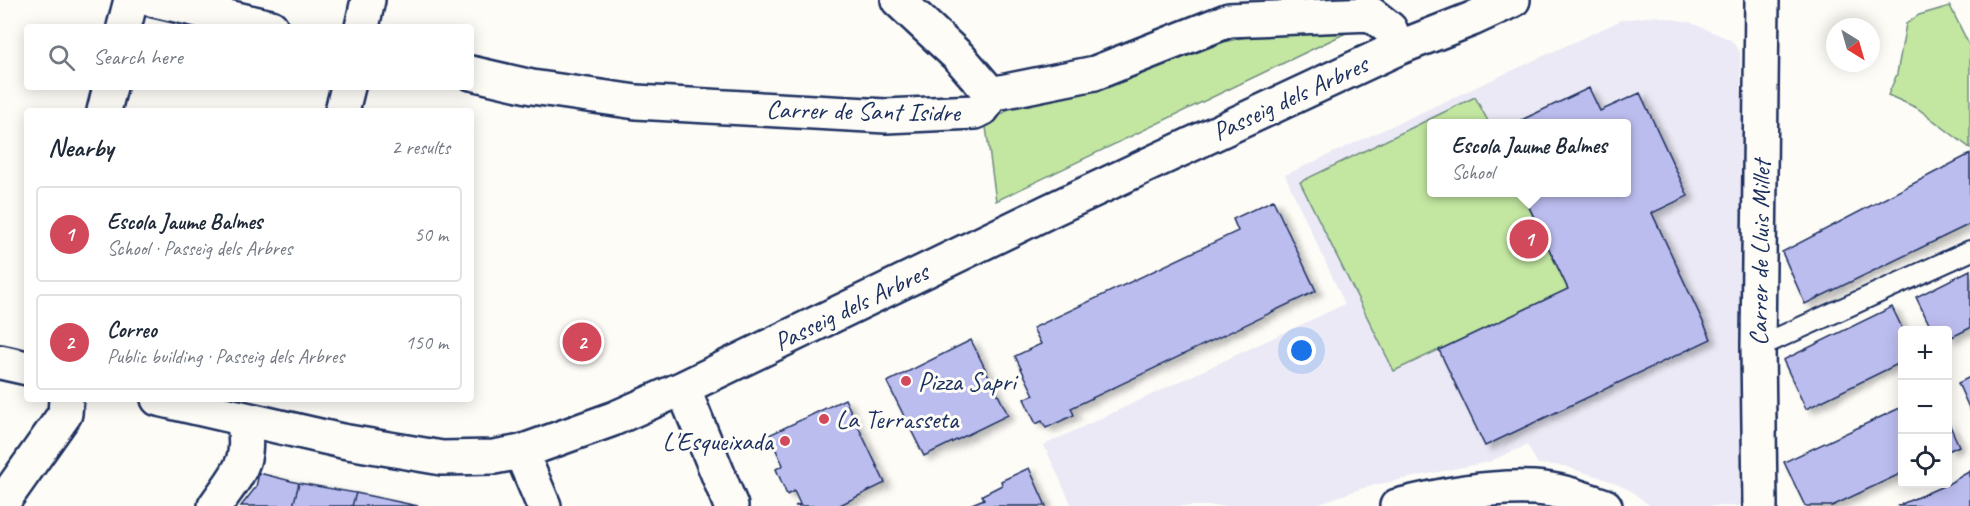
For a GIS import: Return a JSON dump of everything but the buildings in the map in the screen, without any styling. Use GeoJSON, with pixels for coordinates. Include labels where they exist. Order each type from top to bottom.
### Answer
{"type":"FeatureCollection","features":[{"type":"Feature","properties":{"kind":"street"},"geometry":{"type":"LineString","coordinates":[[125,24],[131,0]]}},
{"type":"Feature","properties":{"kind":"street"},"geometry":{"type":"LineString","coordinates":[[154,0],[258,24]]}},
{"type":"Feature","properties":{"kind":"street"},"geometry":{"type":"LineString","coordinates":[[363,24],[368,0]]}},
{"type":"Feature","properties":{"kind":"street"},"geometry":{"type":"LineString","coordinates":[[898,0],[960,58],[991,94]]}},
{"type":"Feature","properties":{"kind":"street","name":"Passeig dels Arbres"},"geometry":{"type":"LineString","coordinates":[[178,402],[260,414],[342,441],[442,458],[494,457],[521,452],[613,419],[682,388],[1051,210],[1398,48],[1513,0]]}},
{"type":"Feature","properties":{"kind":"street","name":"Carrer de Lluis Millet"},"geometry":{"type":"LineString","coordinates":[[1760,506],[1758,347],[1762,0]]}},
{"type":"Feature","properties":{"kind":"street","name":"Carrer de Sant Isidre"},"geometry":{"type":"LineString","coordinates":[[474,74],[532,87],[636,102],[886,116],[975,112],[983,108],[991,94],[1095,73],[1229,20],[1371,14],[1390,29],[1398,48]]}},
{"type":"Feature","properties":{"kind":"street"},"geometry":{"type":"LineString","coordinates":[[105,108],[109,90]]}},
{"type":"Feature","properties":{"kind":"street"},"geometry":{"type":"LineString","coordinates":[[343,108],[347,90]]}},
{"type":"Feature","properties":{"kind":"street"},"geometry":{"type":"LineString","coordinates":[[0,362],[24,367]]}},
{"type":"Feature","properties":{"kind":"street"},"geometry":{"type":"LineString","coordinates":[[682,388],[731,506]]}},
{"type":"Feature","properties":{"kind":"street"},"geometry":{"type":"LineString","coordinates":[[0,506],[65,414],[66,402]]}},
{"type":"Feature","properties":{"kind":"street"},"geometry":{"type":"LineString","coordinates":[[215,506],[244,463],[248,440],[260,414]]}},
{"type":"Feature","properties":{"kind":"street"},"geometry":{"type":"LineString","coordinates":[[521,452],[544,506]]}},
{"type":"Feature","properties":{"kind":"street"},"geometry":{"type":"LineString","coordinates":[[1397,506],[1472,490],[1535,488],[1576,496],[1605,506]]}},
{"type":"Feature","properties":{"kind":"lane"},"geometry":{"type":"LineString","coordinates":[[1758,347],[1970,251]]}},
{"type":"Feature","properties":{"kind":"shaded area"},"geometry":{"type":"Polygon","coordinates":[[[1655,16],[1689,22],[1731,40],[1740,52],[1742,107],[1741,506],[1650,506],[1630,490],[1602,478],[1564,466],[1538,464],[1527,445],[1488,462],[1369,486],[1311,506],[1072,506],[1044,445],[1345,304],[1285,175],[1622,20],[1655,16]]]}},
{"type":"Feature","properties":{"kind":"green space"},"geometry":{"type":"Polygon","coordinates":[[[1950,6],[1970,47],[1970,148],[1917,108],[1888,95],[1897,74],[1906,24],[1919,15],[1950,6]]]}},
{"type":"Feature","properties":{"kind":"green space"},"geometry":{"type":"Polygon","coordinates":[[[1271,31],[1348,32],[996,201],[986,127],[1011,107],[1100,89],[1224,42],[1271,31]]]}},
{"type":"Feature","properties":{"kind":"green space"},"geometry":{"type":"Polygon","coordinates":[[[1475,97],[1487,119],[1430,119],[1475,97]]]}},
{"type":"Feature","properties":{"kind":"green space"},"geometry":{"type":"Polygon","coordinates":[[[1427,120],[1427,197],[1524,197],[1568,289],[1394,371],[1300,182],[1427,120]]]}},
{"type":"Feature","properties":{"kind":"place","name":"Escola Jaume Balmes"},"geometry":{"type":"Point","coordinates":[1529,239]}},
{"type":"Feature","properties":{"kind":"place","name":"Correo"},"geometry":{"type":"Point","coordinates":[582,342]}},
{"type":"Feature","properties":{"kind":"place","name":"Pizza Sapri"},"geometry":{"type":"Point","coordinates":[906,381]}},
{"type":"Feature","properties":{"kind":"place","name":"La Terrasseta"},"geometry":{"type":"Point","coordinates":[824,419]}},
{"type":"Feature","properties":{"kind":"place","name":"L'Esqueixada"},"geometry":{"type":"Point","coordinates":[785,441]}}]}
